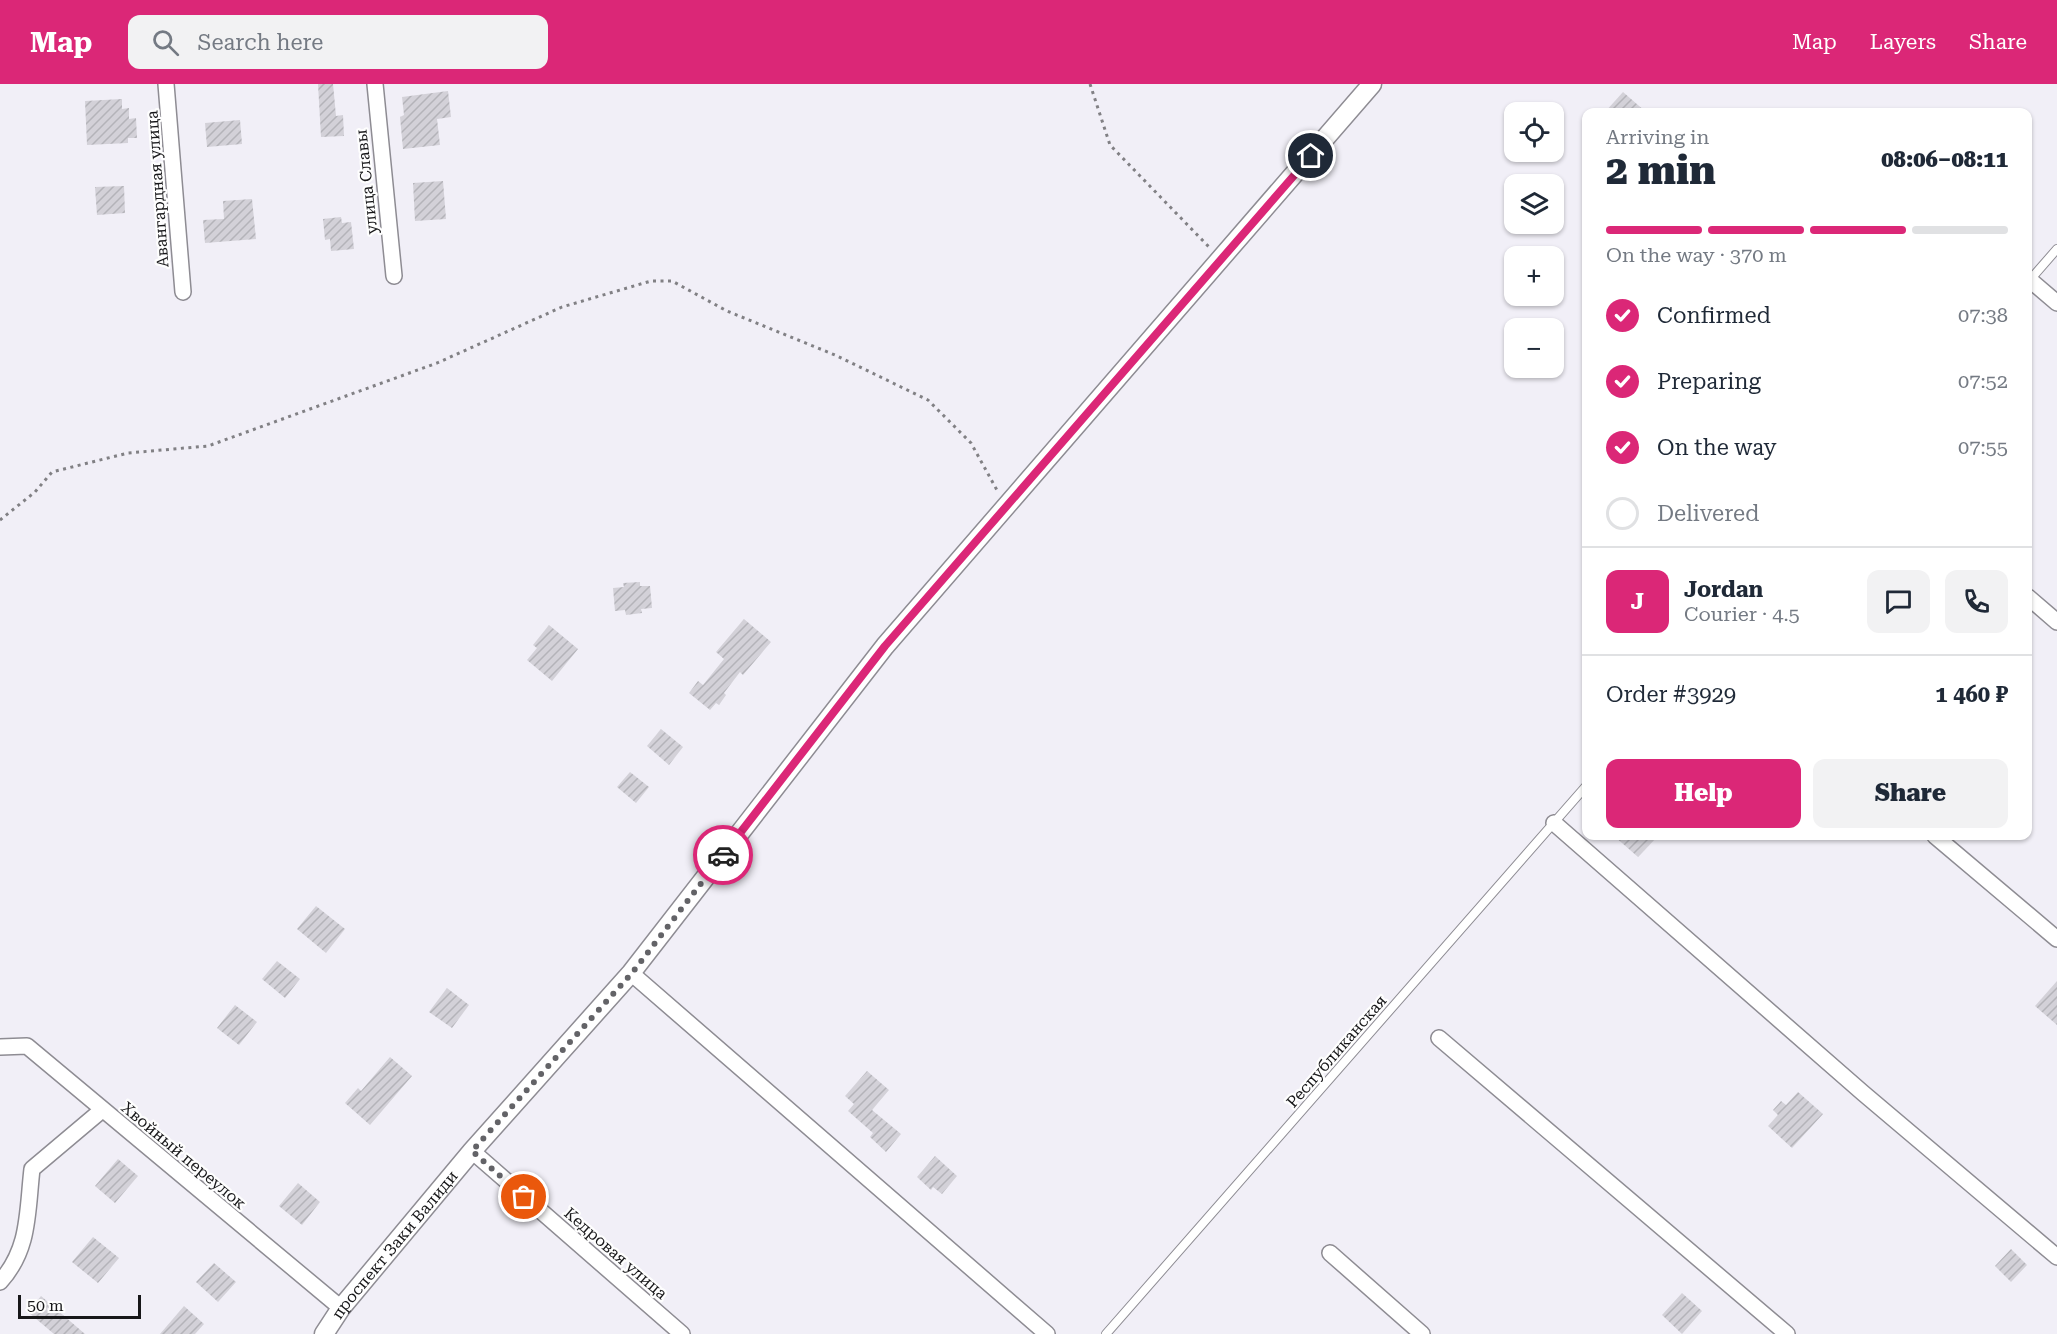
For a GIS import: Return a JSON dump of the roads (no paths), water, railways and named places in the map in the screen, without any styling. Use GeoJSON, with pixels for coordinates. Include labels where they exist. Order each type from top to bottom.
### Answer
{"type":"FeatureCollection","features":[{"type":"Feature","properties":{"kind":"street","name":"Авангардная улица"},"geometry":{"type":"LineString","coordinates":[[166,84],[183,292]]}},
{"type":"Feature","properties":{"kind":"street","name":"улица Славы"},"geometry":{"type":"LineString","coordinates":[[375,84],[394,276]]}},
{"type":"Feature","properties":{"kind":"street","name":"проспект Заки Валиди"},"geometry":{"type":"LineString","coordinates":[[324,1334],[341,1308],[472,1151],[632,973],[885,646],[1372,84]]}},
{"type":"Feature","properties":{"kind":"street"},"geometry":{"type":"LineString","coordinates":[[2032,283],[2057,303]]}},
{"type":"Feature","properties":{"kind":"street"},"geometry":{"type":"LineString","coordinates":[[2032,600],[2057,622]]}},
{"type":"Feature","properties":{"kind":"street"},"geometry":{"type":"LineString","coordinates":[[1554,823],[1863,1093],[2057,1257]]}},
{"type":"Feature","properties":{"kind":"street"},"geometry":{"type":"LineString","coordinates":[[1940,840],[2057,939]]}},
{"type":"Feature","properties":{"kind":"street"},"geometry":{"type":"LineString","coordinates":[[632,973],[1047,1334]]}},
{"type":"Feature","properties":{"kind":"street"},"geometry":{"type":"LineString","coordinates":[[1439,1038],[1787,1334]]}},
{"type":"Feature","properties":{"kind":"street","name":"Хвойный переулок"},"geometry":{"type":"LineString","coordinates":[[0,1047],[27,1046],[341,1308]]}},
{"type":"Feature","properties":{"kind":"street"},"geometry":{"type":"LineString","coordinates":[[0,1282],[15,1266],[21,1250],[32,1169],[102,1110]]}},
{"type":"Feature","properties":{"kind":"street","name":"Кедровая улица"},"geometry":{"type":"LineString","coordinates":[[472,1151],[682,1334]]}},
{"type":"Feature","properties":{"kind":"street"},"geometry":{"type":"LineString","coordinates":[[1330,1253],[1422,1334]]}},
{"type":"Feature","properties":{"kind":"lane"},"geometry":{"type":"LineString","coordinates":[[2032,278],[2057,249]]}},
{"type":"Feature","properties":{"kind":"lane","name":"Республиканская"},"geometry":{"type":"LineString","coordinates":[[1106,1334],[1582,791]]}}]}
